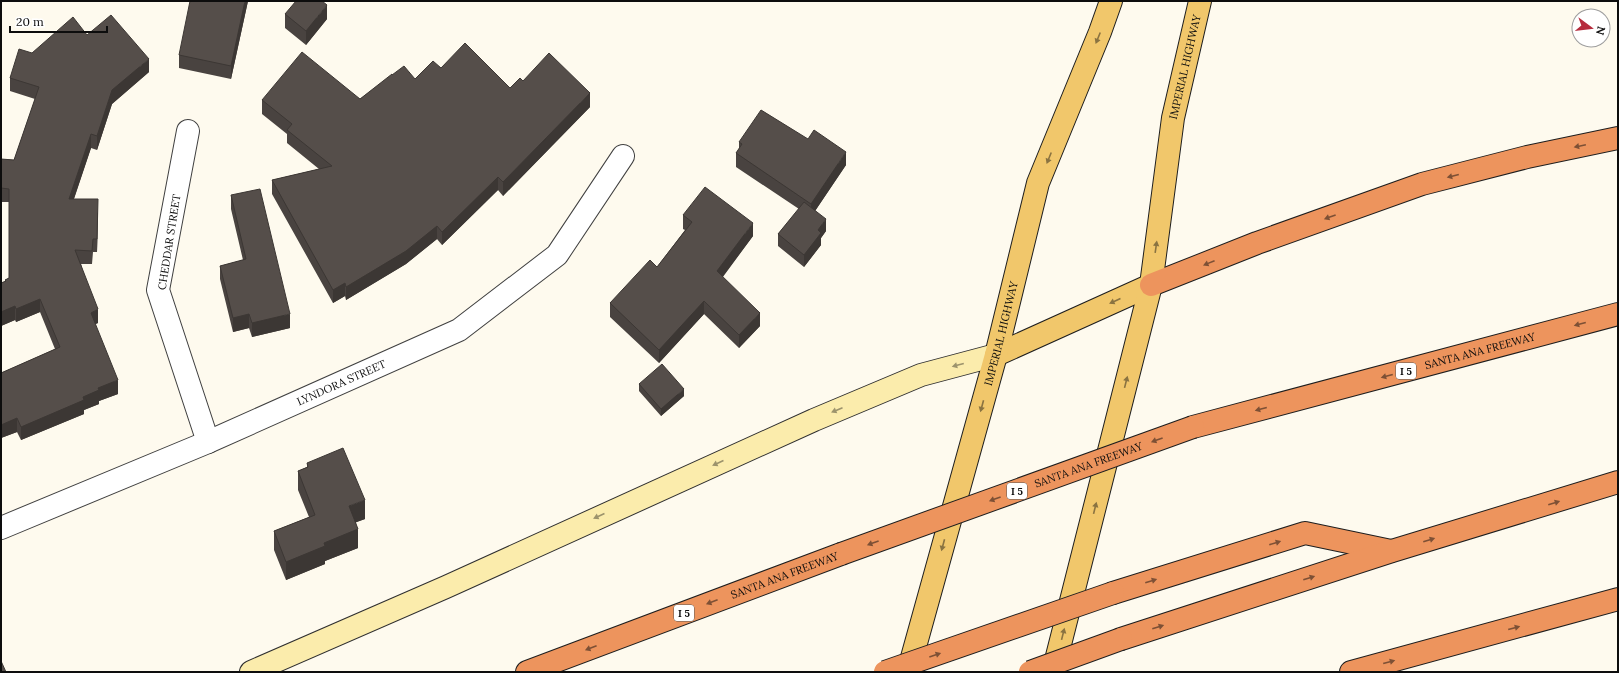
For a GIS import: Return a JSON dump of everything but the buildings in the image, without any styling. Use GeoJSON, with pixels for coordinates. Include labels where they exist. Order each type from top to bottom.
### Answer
{"type":"FeatureCollection","features":[{"type":"Feature","properties":{"kind":"highway"},"geometry":{"type":"LineString","coordinates":[[1150,286],[1257,243],[1422,184],[1527,157],[1618,138]]}},
{"type":"Feature","properties":{"kind":"highway","name":"SANTA ANA FREEWAY"},"geometry":{"type":"LineString","coordinates":[[527,672],[841,554],[1193,427],[1618,314]]}},
{"type":"Feature","properties":{"kind":"highway"},"geometry":{"type":"LineString","coordinates":[[1030,672],[1121,639],[1392,551],[1618,482]]}},
{"type":"Feature","properties":{"kind":"highway"},"geometry":{"type":"LineString","coordinates":[[885,672],[1113,593],[1305,533],[1392,551]]}},
{"type":"Feature","properties":{"kind":"highway"},"geometry":{"type":"LineString","coordinates":[[1351,672],[1618,599]]}},
{"type":"Feature","properties":{"kind":"main road","name":"IMPERIAL HIGHWAY"},"geometry":{"type":"LineString","coordinates":[[908,672],[996,355],[1038,183],[1100,32],[1111,1]]}},
{"type":"Feature","properties":{"kind":"main road","name":"IMPERIAL HIGHWAY"},"geometry":{"type":"LineString","coordinates":[[1053,672],[1150,286],[1173,118],[1200,1]]}},
{"type":"Feature","properties":{"kind":"main road"},"geometry":{"type":"LineString","coordinates":[[251,672],[446,587],[814,420],[920,375],[996,355],[1150,286]]}},
{"type":"Feature","properties":{"kind":"street","name":"CHEDDAR STREET"},"geometry":{"type":"LineString","coordinates":[[188,131],[158,290],[208,442]]}},
{"type":"Feature","properties":{"kind":"street","name":"LYNDORA STREET"},"geometry":{"type":"LineString","coordinates":[[1,528],[208,442],[459,330],[557,254],[623,156]]}}]}
